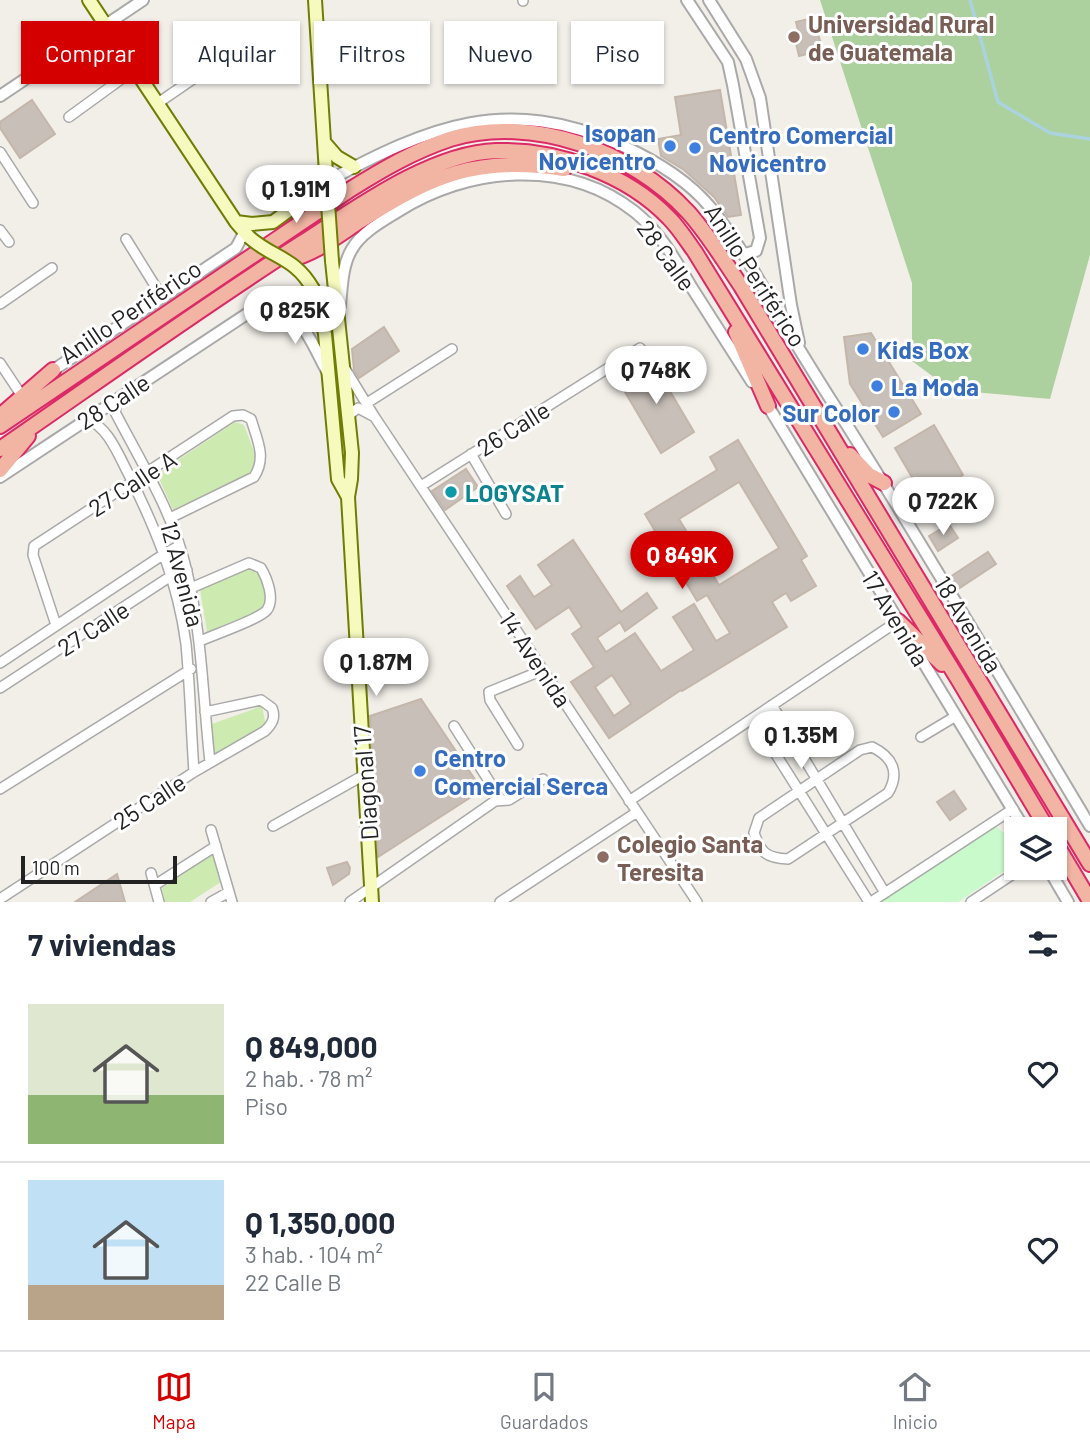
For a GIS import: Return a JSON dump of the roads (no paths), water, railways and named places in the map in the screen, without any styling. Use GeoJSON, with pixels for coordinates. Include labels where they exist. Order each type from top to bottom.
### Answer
{"type":"FeatureCollection","features":[{"type":"Feature","properties":{"kind":"highway","name":"Anillo Periférico"},"geometry":{"type":"LineString","coordinates":[[0,426],[351,189],[400,159],[452,139],[485,133],[536,133],[584,144],[623,160],[656,181],[688,211],[710,240],[741,286],[1090,864]]}},
{"type":"Feature","properties":{"kind":"highway","name":"Anillo Periférico"},"geometry":{"type":"LineString","coordinates":[[0,449],[256,273],[411,175],[464,156],[495,151],[534,153],[575,163],[617,179],[646,198],[670,218],[695,252],[1040,817]]}},
{"type":"Feature","properties":{"kind":"highway"},"geometry":{"type":"LineString","coordinates":[[288,260],[319,247],[411,190],[455,172],[504,164],[537,165],[617,179]]}},
{"type":"Feature","properties":{"kind":"highway"},"geometry":{"type":"LineString","coordinates":[[718,288],[768,406]]}},
{"type":"Feature","properties":{"kind":"highway"},"geometry":{"type":"LineString","coordinates":[[0,416],[54,370]]}},
{"type":"Feature","properties":{"kind":"highway"},"geometry":{"type":"LineString","coordinates":[[0,470],[37,424]]}},
{"type":"Feature","properties":{"kind":"highway"},"geometry":{"type":"LineString","coordinates":[[826,430],[841,443],[860,468],[884,483]]}},
{"type":"Feature","properties":{"kind":"highway"},"geometry":{"type":"LineString","coordinates":[[898,621],[958,679]]}},
{"type":"Feature","properties":{"kind":"highway"},"geometry":{"type":"LineString","coordinates":[[1067,862],[1090,901]]}},
{"type":"Feature","properties":{"kind":"main road"},"geometry":{"type":"LineString","coordinates":[[89,0],[103,21]]}},
{"type":"Feature","properties":{"kind":"main road","name":"Diagonal 17"},"geometry":{"type":"LineString","coordinates":[[315,0],[332,261],[352,453],[348,497],[372,902]]}},
{"type":"Feature","properties":{"kind":"main road"},"geometry":{"type":"LineString","coordinates":[[145,84],[247,235]]}},
{"type":"Feature","properties":{"kind":"main road"},"geometry":{"type":"LineString","coordinates":[[324,142],[337,157],[354,167]]}},
{"type":"Feature","properties":{"kind":"main road"},"geometry":{"type":"LineString","coordinates":[[236,222],[273,222],[326,181]]}},
{"type":"Feature","properties":{"kind":"main road","name":"Diagonal 17"},"geometry":{"type":"LineString","coordinates":[[247,235],[260,246],[288,260],[302,272],[313,289],[320,310],[330,377],[338,480],[348,497]]}},
{"type":"Feature","properties":{"kind":"street"},"geometry":{"type":"LineString","coordinates":[[112,21],[143,0]]}},
{"type":"Feature","properties":{"kind":"street"},"geometry":{"type":"LineString","coordinates":[[687,0],[728,62],[759,223],[758,248],[754,252],[744,254]]}},
{"type":"Feature","properties":{"kind":"street"},"geometry":{"type":"LineString","coordinates":[[709,0],[746,59],[758,92],[801,353]]}},
{"type":"Feature","properties":{"kind":"street"},"geometry":{"type":"LineString","coordinates":[[0,96],[21,82]]}},
{"type":"Feature","properties":{"kind":"street"},"geometry":{"type":"LineString","coordinates":[[69,117],[114,84]]}},
{"type":"Feature","properties":{"kind":"street"},"geometry":{"type":"LineString","coordinates":[[158,103],[186,84]]}},
{"type":"Feature","properties":{"kind":"street","name":"Anillo Periférico"},"geometry":{"type":"LineString","coordinates":[[326,181],[403,142],[448,127],[484,119],[525,120],[593,132],[639,153],[684,181],[708,204],[744,254],[801,353]]}},
{"type":"Feature","properties":{"kind":"street"},"geometry":{"type":"LineString","coordinates":[[0,152],[33,203]]}},
{"type":"Feature","properties":{"kind":"street","name":"28 Calle"},"geometry":{"type":"LineString","coordinates":[[339,313],[345,263],[352,248],[361,238],[416,200],[475,178],[515,173],[561,178],[589,186],[626,204],[652,227],[768,406]]}},
{"type":"Feature","properties":{"kind":"street"},"geometry":{"type":"LineString","coordinates":[[759,223],[779,217]]}},
{"type":"Feature","properties":{"kind":"street"},"geometry":{"type":"LineString","coordinates":[[0,230],[9,242]]}},
{"type":"Feature","properties":{"kind":"street"},"geometry":{"type":"LineString","coordinates":[[0,407],[236,248],[247,235]]}},
{"type":"Feature","properties":{"kind":"street"},"geometry":{"type":"LineString","coordinates":[[125,239],[162,297]]}},
{"type":"Feature","properties":{"kind":"street"},"geometry":{"type":"LineString","coordinates":[[0,304],[52,268]]}},
{"type":"Feature","properties":{"kind":"street","name":"28 Calle"},"geometry":{"type":"LineString","coordinates":[[0,477],[262,304],[274,302],[284,306],[297,318],[330,377]]}},
{"type":"Feature","properties":{"kind":"street","name":"26 Calle"},"geometry":{"type":"LineString","coordinates":[[421,486],[640,348]]}},
{"type":"Feature","properties":{"kind":"street"},"geometry":{"type":"LineString","coordinates":[[368,403],[452,349]]}},
{"type":"Feature","properties":{"kind":"street","name":"18 Avenida"},"geometry":{"type":"LineString","coordinates":[[801,353],[884,483],[1090,826]]}},
{"type":"Feature","properties":{"kind":"street"},"geometry":{"type":"LineString","coordinates":[[0,363],[20,393]]}},
{"type":"Feature","properties":{"kind":"street","name":"14 Avenida"},"geometry":{"type":"LineString","coordinates":[[344,367],[697,902]]}},
{"type":"Feature","properties":{"kind":"street","name":"12 Avenida"},"geometry":{"type":"LineString","coordinates":[[118,398],[115,412],[170,518],[187,570],[200,641],[210,762]]}},
{"type":"Feature","properties":{"kind":"street","name":"17 Avenida"},"geometry":{"type":"LineString","coordinates":[[768,406],[1018,817]]}},
{"type":"Feature","properties":{"kind":"street"},"geometry":{"type":"LineString","coordinates":[[349,415],[358,408],[374,416]]}},
{"type":"Feature","properties":{"kind":"street","name":"27 Calle A"},"geometry":{"type":"LineString","coordinates":[[56,625],[33,551],[39,542],[233,416],[243,415],[251,419],[262,457],[260,468],[254,477],[170,518]]}},
{"type":"Feature","properties":{"kind":"street","name":"12 Avenida"},"geometry":{"type":"LineString","coordinates":[[87,419],[101,428],[117,452],[154,525],[171,576],[186,644],[194,772]]}},
{"type":"Feature","properties":{"kind":"street"},"geometry":{"type":"LineString","coordinates":[[471,454],[506,514]]}},
{"type":"Feature","properties":{"kind":"street","name":"27 Calle"},"geometry":{"type":"LineString","coordinates":[[0,663],[179,546]]}},
{"type":"Feature","properties":{"kind":"street"},"geometry":{"type":"LineString","coordinates":[[191,588],[249,563],[261,568],[265,574],[271,603],[264,614],[200,641]]}},
{"type":"Feature","properties":{"kind":"street","name":"27 Calle"},"geometry":{"type":"LineString","coordinates":[[0,688],[171,576],[187,570]]}},
{"type":"Feature","properties":{"kind":"street"},"geometry":{"type":"LineString","coordinates":[[629,801],[898,621]]}},
{"type":"Feature","properties":{"kind":"street"},"geometry":{"type":"LineString","coordinates":[[0,789],[187,670],[201,665]]}},
{"type":"Feature","properties":{"kind":"street"},"geometry":{"type":"LineString","coordinates":[[518,745],[490,701],[489,692],[543,670]]}},
{"type":"Feature","properties":{"kind":"street","name":"25 Calle"},"geometry":{"type":"LineString","coordinates":[[0,899],[272,724],[273,712],[268,703],[261,700],[205,712]]}},
{"type":"Feature","properties":{"kind":"street"},"geometry":{"type":"LineString","coordinates":[[772,705],[886,893]]}},
{"type":"Feature","properties":{"kind":"street"},"geometry":{"type":"LineString","coordinates":[[921,737],[956,716]]}},
{"type":"Feature","properties":{"kind":"street"},"geometry":{"type":"LineString","coordinates":[[753,718],[870,902],[1013,809]]}},
{"type":"Feature","properties":{"kind":"street"},"geometry":{"type":"LineString","coordinates":[[454,726],[501,800]]}},
{"type":"Feature","properties":{"kind":"street"},"geometry":{"type":"LineString","coordinates":[[872,747],[882,752],[895,770],[895,781],[888,793],[788,859],[774,859],[761,850],[754,833],[759,818],[818,778],[860,750],[872,747]]}},
{"type":"Feature","properties":{"kind":"street"},"geometry":{"type":"LineString","coordinates":[[273,826],[365,775]]}},
{"type":"Feature","properties":{"kind":"street"},"geometry":{"type":"LineString","coordinates":[[350,902],[495,802],[509,800],[543,779]]}},
{"type":"Feature","properties":{"kind":"street"},"geometry":{"type":"LineString","coordinates":[[500,902],[637,812]]}},
{"type":"Feature","properties":{"kind":"street"},"geometry":{"type":"LineString","coordinates":[[211,830],[232,902]]}},
{"type":"Feature","properties":{"kind":"street"},"geometry":{"type":"LineString","coordinates":[[155,886],[216,846]]}},
{"type":"Feature","properties":{"kind":"street"},"geometry":{"type":"LineString","coordinates":[[151,873],[159,902]]}},
{"type":"Feature","properties":{"kind":"street"},"geometry":{"type":"LineString","coordinates":[[971,902],[1004,880]]}},
{"type":"Feature","properties":{"kind":"street"},"geometry":{"type":"LineString","coordinates":[[1055,880],[1068,902]]}},
{"type":"Feature","properties":{"kind":"street"},"geometry":{"type":"LineString","coordinates":[[211,902],[229,891]]}},
{"type":"Feature","properties":{"kind":"waterway"},"geometry":{"type":"LineString","coordinates":[[970,0],[998,102],[1050,133],[1090,139]]}},
{"type":"Feature","properties":{"kind":"place","name":"Universidad Rural de Guatemala"},"geometry":{"type":"Point","coordinates":[794,37]}},
{"type":"Feature","properties":{"kind":"place","name":"Isopan Novicentro"},"geometry":{"type":"Point","coordinates":[670,146]}},
{"type":"Feature","properties":{"kind":"place","name":"Centro Comercial Novicentro"},"geometry":{"type":"Point","coordinates":[695,148]}},
{"type":"Feature","properties":{"kind":"place","name":"Kids Box"},"geometry":{"type":"Point","coordinates":[863,349]}},
{"type":"Feature","properties":{"kind":"place","name":"La Moda"},"geometry":{"type":"Point","coordinates":[877,386]}},
{"type":"Feature","properties":{"kind":"place","name":"Sur Color"},"geometry":{"type":"Point","coordinates":[894,412]}},
{"type":"Feature","properties":{"kind":"place","name":"LOGYSAT"},"geometry":{"type":"Point","coordinates":[451,492]}},
{"type":"Feature","properties":{"kind":"place","name":"Centro Comercial Serca"},"geometry":{"type":"Point","coordinates":[420,771]}},
{"type":"Feature","properties":{"kind":"place","name":"Colegio Santa Teresita"},"geometry":{"type":"Point","coordinates":[603,857]}}]}
